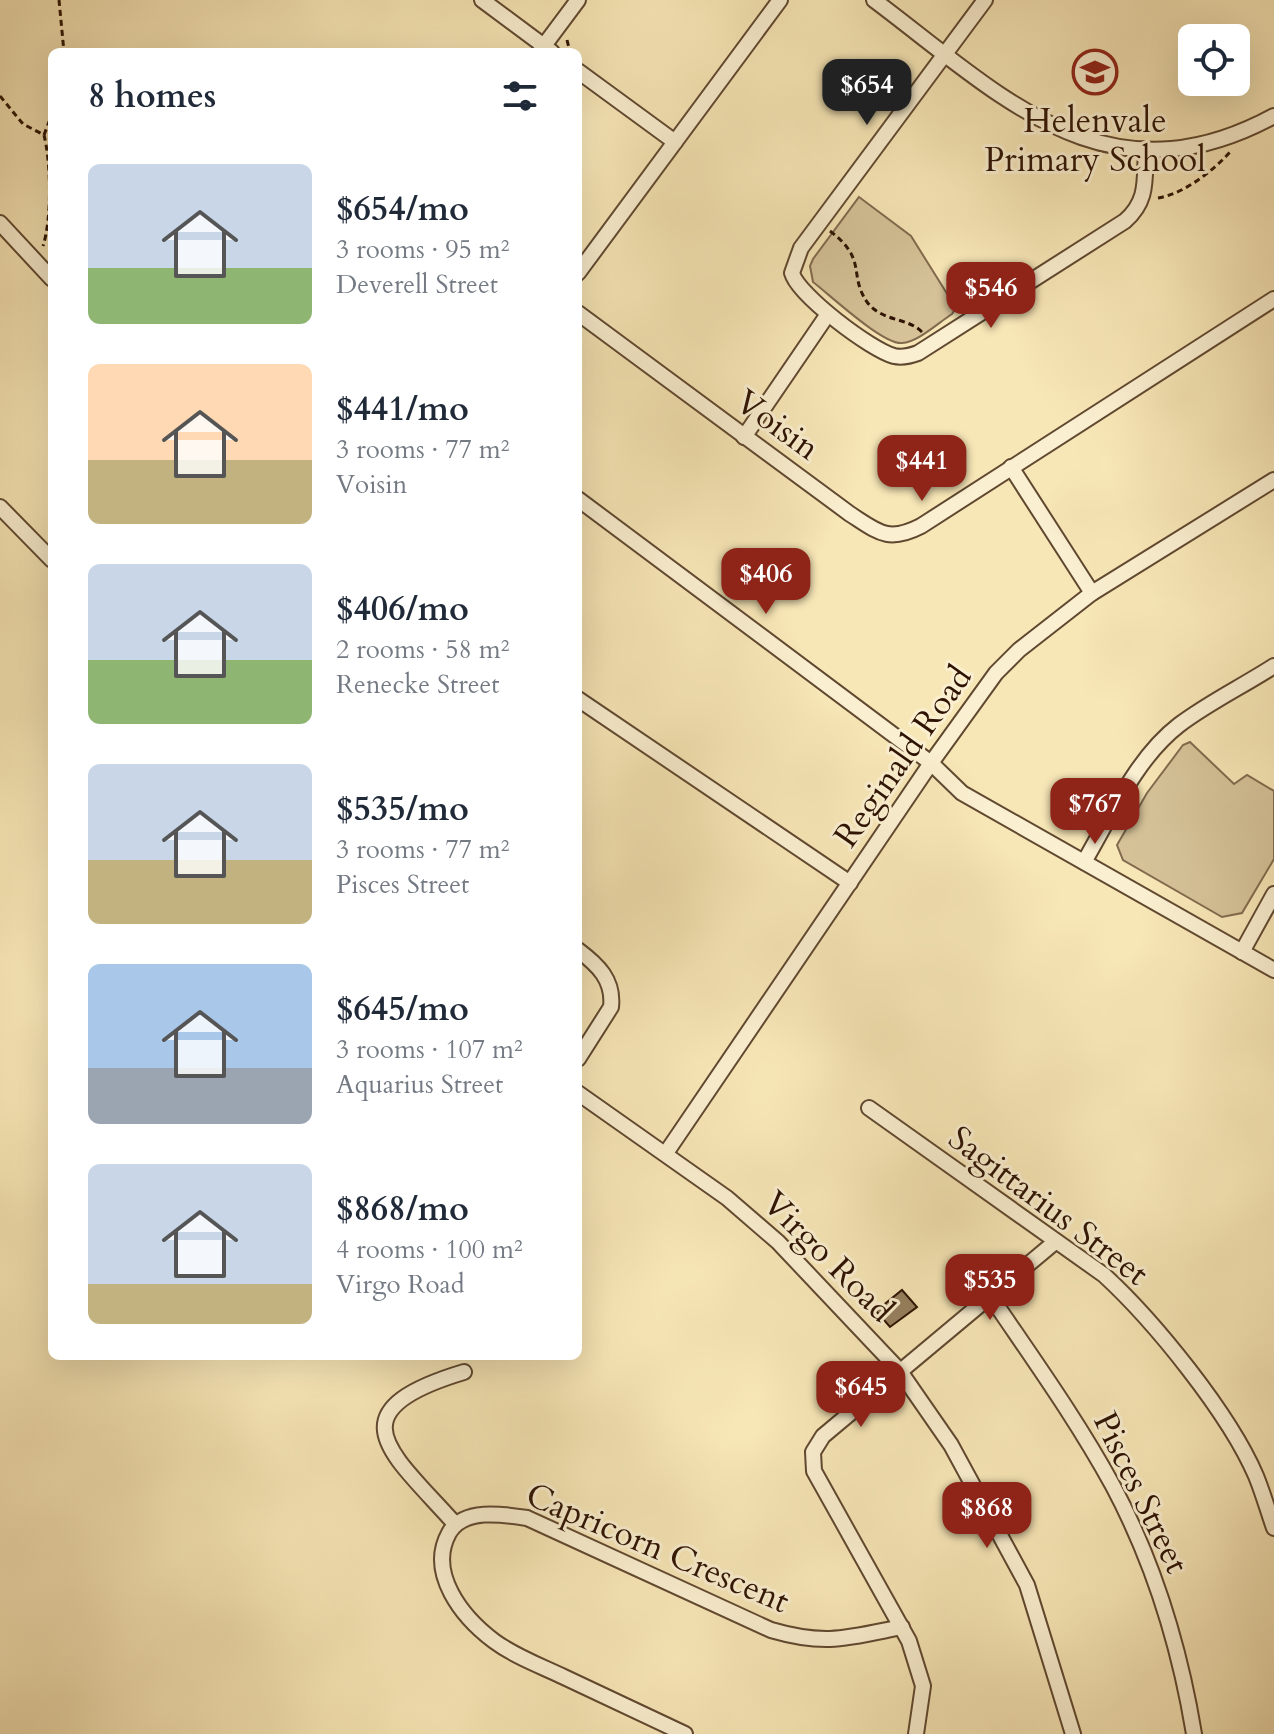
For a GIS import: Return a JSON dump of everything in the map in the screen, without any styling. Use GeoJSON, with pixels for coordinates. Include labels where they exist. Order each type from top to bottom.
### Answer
{"type":"FeatureCollection","features":[{"type":"Feature","properties":{"kind":"street"},"geometry":{"type":"LineString","coordinates":[[482,0],[542,48]]}},
{"type":"Feature","properties":{"kind":"street"},"geometry":{"type":"LineString","coordinates":[[546,48],[578,0]]}},
{"type":"Feature","properties":{"kind":"street"},"geometry":{"type":"LineString","coordinates":[[582,268],[780,0]]}},
{"type":"Feature","properties":{"kind":"street"},"geometry":{"type":"LineString","coordinates":[[874,0],[1029,114],[1082,139],[1146,149],[1194,148],[1216,143],[1274,116]]}},
{"type":"Feature","properties":{"kind":"street"},"geometry":{"type":"LineString","coordinates":[[985,0],[796,257],[792,273],[799,290],[828,314],[893,356],[905,357],[931,345],[1138,210],[1144,188],[1146,149]]}},
{"type":"Feature","properties":{"kind":"street"},"geometry":{"type":"LineString","coordinates":[[582,74],[675,142]]}},
{"type":"Feature","properties":{"kind":"street"},"geometry":{"type":"LineString","coordinates":[[0,223],[48,275]]}},
{"type":"Feature","properties":{"kind":"street","name":"Voisin"},"geometry":{"type":"LineString","coordinates":[[582,316],[744,437],[884,535],[898,536],[921,526],[1274,299]]}},
{"type":"Feature","properties":{"kind":"street"},"geometry":{"type":"LineString","coordinates":[[744,437],[828,314]]}},
{"type":"Feature","properties":{"kind":"street"},"geometry":{"type":"LineString","coordinates":[[1011,467],[1092,593]]}},
{"type":"Feature","properties":{"kind":"street","name":"Reginald Road"},"geometry":{"type":"LineString","coordinates":[[666,1153],[931,763],[996,673],[1019,650],[1092,593],[1274,480]]}},
{"type":"Feature","properties":{"kind":"street"},"geometry":{"type":"LineString","coordinates":[[582,502],[931,763],[962,793],[1274,970]]}},
{"type":"Feature","properties":{"kind":"street"},"geometry":{"type":"LineString","coordinates":[[0,507],[48,556]]}},
{"type":"Feature","properties":{"kind":"street"},"geometry":{"type":"LineString","coordinates":[[1084,862],[1141,767],[1164,739],[1180,724],[1274,666]]}},
{"type":"Feature","properties":{"kind":"street"},"geometry":{"type":"LineString","coordinates":[[582,702],[850,883]]}},
{"type":"Feature","properties":{"kind":"street"},"geometry":{"type":"LineString","coordinates":[[1242,952],[1274,894]]}},
{"type":"Feature","properties":{"kind":"street"},"geometry":{"type":"LineString","coordinates":[[582,954],[608,979],[612,997],[611,1007],[582,1053]]}},
{"type":"Feature","properties":{"kind":"street","name":"Virgo Road"},"geometry":{"type":"LineString","coordinates":[[582,1096],[727,1198],[778,1242],[899,1370],[951,1445],[1027,1585],[1073,1734]]}},
{"type":"Feature","properties":{"kind":"street","name":"Sagittarius Street"},"geometry":{"type":"LineString","coordinates":[[869,1108],[1104,1275],[1127,1296],[1209,1400],[1255,1475],[1274,1528]]}},
{"type":"Feature","properties":{"kind":"street"},"geometry":{"type":"LineString","coordinates":[[916,1734],[923,1686],[902,1627],[814,1471],[812,1461],[823,1436],[1055,1242]]}},
{"type":"Feature","properties":{"kind":"street","name":"Pisces Street"},"geometry":{"type":"LineString","coordinates":[[991,1297],[1076,1424],[1114,1489],[1156,1586],[1176,1645],[1194,1734]]}},
{"type":"Feature","properties":{"kind":"street"},"geometry":{"type":"LineString","coordinates":[[464,1372],[400,1399],[389,1413],[384,1428],[389,1448],[455,1524],[442,1546],[442,1572],[460,1605],[482,1632],[529,1660],[685,1734]]}},
{"type":"Feature","properties":{"kind":"street","name":"Capricorn Crescent"},"geometry":{"type":"LineString","coordinates":[[455,1524],[469,1517],[494,1514],[527,1518],[771,1630],[799,1638],[839,1640],[902,1627]]}},
{"type":"Feature","properties":{"kind":"path"},"geometry":{"type":"LineString","coordinates":[[59,0],[64,48]]}},
{"type":"Feature","properties":{"kind":"path"},"geometry":{"type":"LineString","coordinates":[[0,96],[23,124],[44,135]]}},
{"type":"Feature","properties":{"kind":"path"},"geometry":{"type":"LineString","coordinates":[[48,124],[44,135],[48,151]]}},
{"type":"Feature","properties":{"kind":"path"},"geometry":{"type":"LineString","coordinates":[[1150,197],[1162,198],[1194,181],[1234,147]]}},
{"type":"Feature","properties":{"kind":"path"},"geometry":{"type":"LineString","coordinates":[[36,263],[45,241],[48,204]]}},
{"type":"Feature","properties":{"kind":"path"},"geometry":{"type":"LineString","coordinates":[[820,223],[850,250],[856,260],[860,289],[868,302],[893,320],[916,326],[931,345]]}},
{"type":"Feature","properties":{"kind":"shaded area"},"geometry":{"type":"Polygon","coordinates":[[[859,197],[911,236],[956,308],[928,332],[908,342],[882,336],[813,282],[810,266],[813,259],[859,197]]]}},
{"type":"Feature","properties":{"kind":"shaded area"},"geometry":{"type":"Polygon","coordinates":[[[1190,742],[1234,784],[1247,775],[1274,791],[1274,859],[1242,913],[1222,917],[1123,860],[1117,845],[1147,793],[1183,745],[1190,742]]]}},
{"type":"Feature","properties":{"kind":"building"},"geometry":{"type":"Polygon","coordinates":[[[902,1290],[917,1307],[890,1327],[876,1311],[902,1290]]]}},
{"type":"Feature","properties":{"kind":"place","name":"Helenvale Primary School"},"geometry":{"type":"Point","coordinates":[1095,72]}}]}
